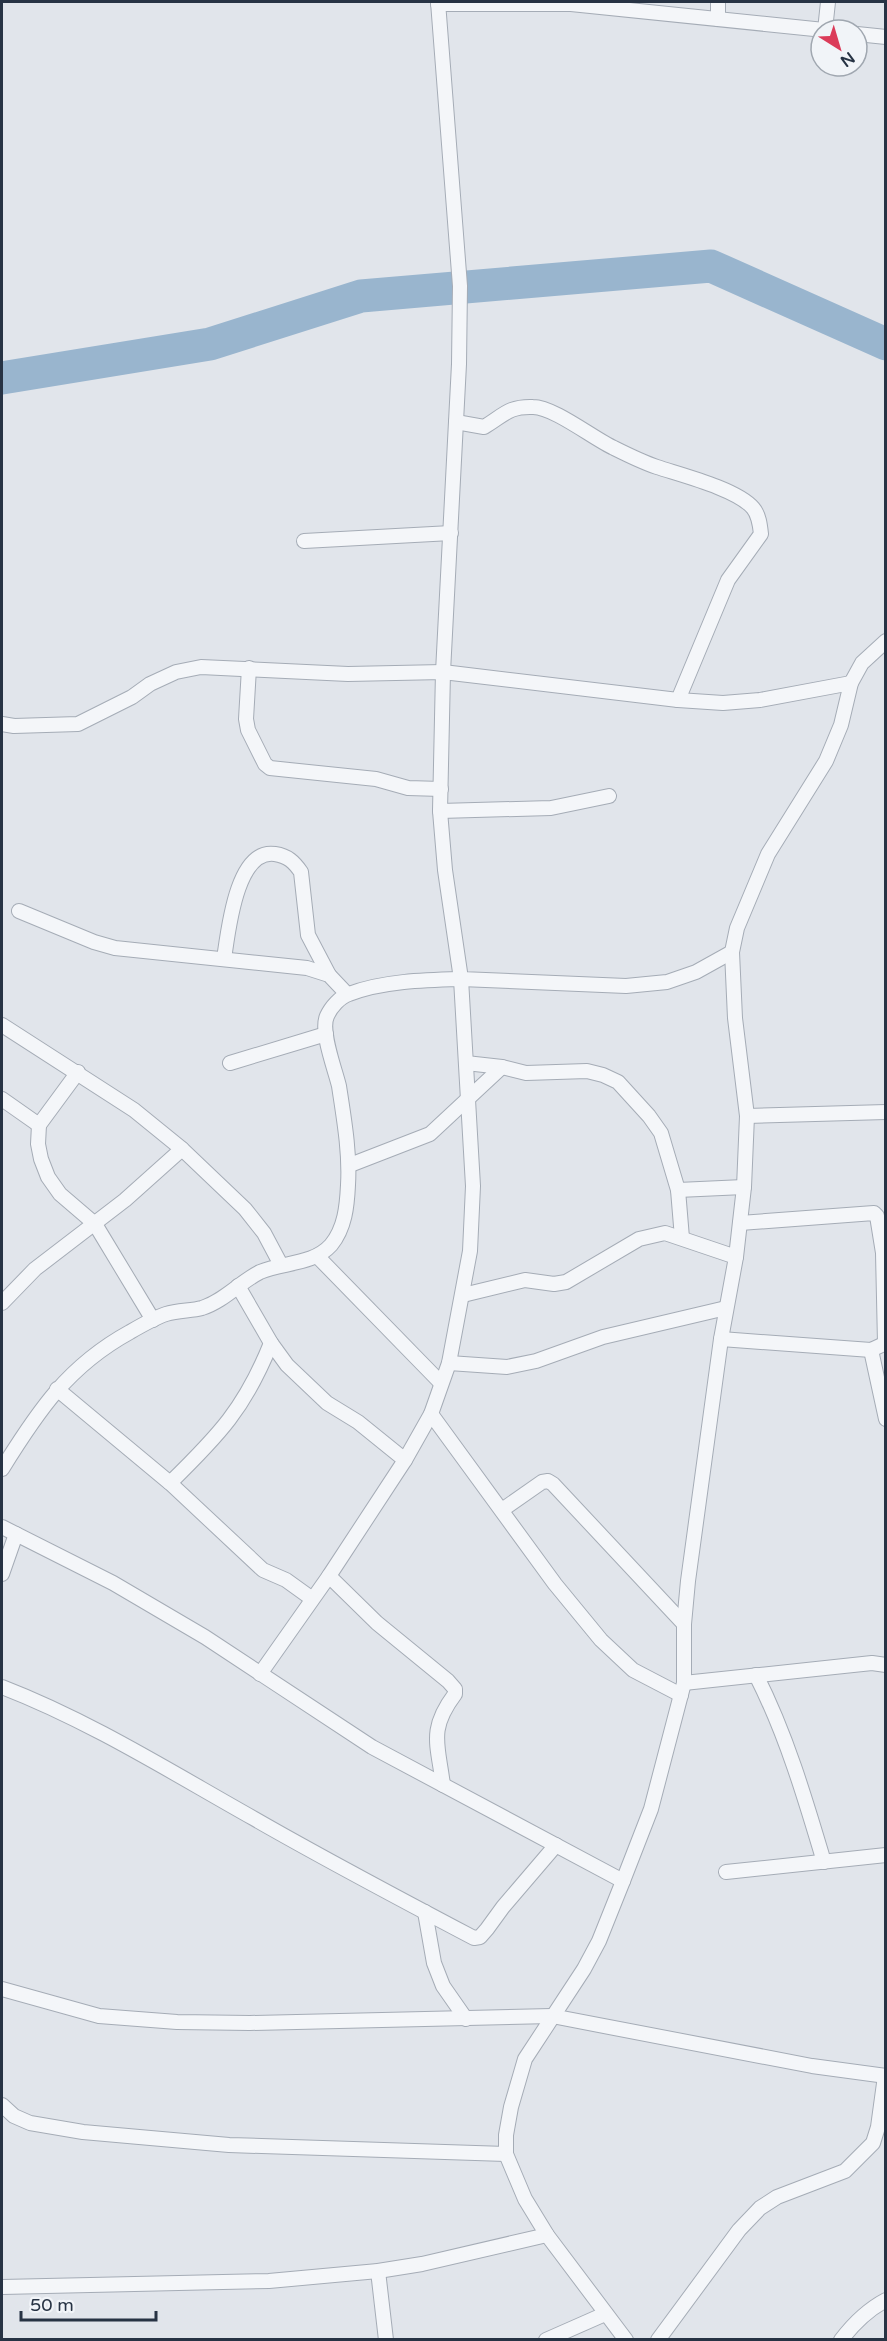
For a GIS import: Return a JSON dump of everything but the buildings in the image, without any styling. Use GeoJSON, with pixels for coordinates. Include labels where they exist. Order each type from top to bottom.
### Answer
{"type":"FeatureCollection","features":[{"type":"Feature","properties":{"kind":"street"},"geometry":{"type":"LineString","coordinates":[[718,2],[718,19]]}},
{"type":"Feature","properties":{"kind":"street"},"geometry":{"type":"LineString","coordinates":[[826,18],[828,2]]}},
{"type":"Feature","properties":{"kind":"street"},"geometry":{"type":"LineString","coordinates":[[260,1674],[311,1598],[329,1576],[405,1460],[431,1414],[449,1363],[470,1251],[473,1186],[461,979],[445,870],[440,811],[443,672],[456,422],[460,286],[438,3],[571,3],[809,28]]}},
{"type":"Feature","properties":{"kind":"street"},"geometry":{"type":"LineString","coordinates":[[869,35],[885,37]]}},
{"type":"Feature","properties":{"kind":"street"},"geometry":{"type":"LineString","coordinates":[[456,422],[484,427],[508,410],[536,406],[564,418],[613,448],[705,483],[740,498],[753,508],[759,517],[761,534],[728,580],[678,700]]}},
{"type":"Feature","properties":{"kind":"street"},"geometry":{"type":"LineString","coordinates":[[304,542],[451,533]]}},
{"type":"Feature","properties":{"kind":"street"},"geometry":{"type":"LineString","coordinates":[[626,2340],[547,2235],[525,2199],[506,2154],[510,2107],[525,2060],[594,1950],[623,1881],[654,1799],[683,1689],[684,1624],[688,1581],[721,1339],[736,1257],[744,1187],[747,1116],[735,1018],[732,952],[737,928],[768,854],[826,761],[842,725],[851,683],[862,663],[885,641]]}},
{"type":"Feature","properties":{"kind":"street"},"geometry":{"type":"LineString","coordinates":[[2,724],[14,726],[78,724],[132,697],[150,684],[176,672],[201,667],[348,674],[443,672],[678,700],[723,703],[760,700],[851,683]]}},
{"type":"Feature","properties":{"kind":"street"},"geometry":{"type":"LineString","coordinates":[[249,668],[246,718],[252,738],[265,764],[270,768],[376,779],[408,788],[441,789]]}},
{"type":"Feature","properties":{"kind":"street"},"geometry":{"type":"LineString","coordinates":[[440,811],[551,808],[609,796]]}},
{"type":"Feature","properties":{"kind":"street"},"geometry":{"type":"LineString","coordinates":[[224,959],[232,906],[247,868],[255,859],[272,854],[287,857],[301,872],[309,935],[329,975],[347,994]]}},
{"type":"Feature","properties":{"kind":"street"},"geometry":{"type":"LineString","coordinates":[[19,911],[94,942],[115,948],[307,968],[329,975]]}},
{"type":"Feature","properties":{"kind":"street"},"geometry":{"type":"LineString","coordinates":[[2,1469],[57,1389],[88,1358],[115,1340],[168,1313],[202,1308],[260,1273],[317,1256],[331,1245],[339,1233],[347,1210],[350,1165],[338,1085],[326,1034],[326,1018],[336,1003],[347,994],[404,982],[461,979],[605,985],[668,982],[696,972],[732,952]]}},
{"type":"Feature","properties":{"kind":"street"},"geometry":{"type":"LineString","coordinates":[[2,1024],[134,1110],[182,1149],[245,1209],[264,1233],[281,1265]]}},
{"type":"Feature","properties":{"kind":"street"},"geometry":{"type":"LineString","coordinates":[[230,1063],[326,1034]]}},
{"type":"Feature","properties":{"kind":"street"},"geometry":{"type":"LineString","coordinates":[[466,1064],[502,1067],[526,1073],[587,1071],[618,1082],[661,1133],[678,1190],[682,1238]]}},
{"type":"Feature","properties":{"kind":"street"},"geometry":{"type":"LineString","coordinates":[[350,1165],[430,1134],[502,1067]]}},
{"type":"Feature","properties":{"kind":"street"},"geometry":{"type":"LineString","coordinates":[[78,1072],[39,1125],[38,1144],[41,1159],[48,1177],[60,1194],[95,1224],[153,1320]]}},
{"type":"Feature","properties":{"kind":"street"},"geometry":{"type":"LineString","coordinates":[[2,1099],[39,1125]]}},
{"type":"Feature","properties":{"kind":"street"},"geometry":{"type":"LineString","coordinates":[[747,1116],[885,1112]]}},
{"type":"Feature","properties":{"kind":"street"},"geometry":{"type":"LineString","coordinates":[[2,1303],[35,1269],[95,1224],[182,1149]]}},
{"type":"Feature","properties":{"kind":"street"},"geometry":{"type":"LineString","coordinates":[[678,1190],[744,1187]]}},
{"type":"Feature","properties":{"kind":"street"},"geometry":{"type":"LineString","coordinates":[[721,1339],[872,1350],[885,1343],[883,1253],[877,1216],[874,1213],[740,1224]]}},
{"type":"Feature","properties":{"kind":"street"},"geometry":{"type":"LineString","coordinates":[[463,1295],[525,1280],[554,1284],[566,1282],[639,1239],[665,1233],[736,1257]]}},
{"type":"Feature","properties":{"kind":"street"},"geometry":{"type":"LineString","coordinates":[[317,1256],[441,1383]]}},
{"type":"Feature","properties":{"kind":"street"},"geometry":{"type":"LineString","coordinates":[[238,1286],[271,1343],[287,1365],[310,1389],[327,1403],[358,1422],[405,1460]]}},
{"type":"Feature","properties":{"kind":"street"},"geometry":{"type":"LineString","coordinates":[[449,1363],[507,1367],[536,1361],[603,1337],[726,1308]]}},
{"type":"Feature","properties":{"kind":"street"},"geometry":{"type":"LineString","coordinates":[[170,1483],[215,1438],[234,1415],[258,1375],[271,1343]]}},
{"type":"Feature","properties":{"kind":"street"},"geometry":{"type":"LineString","coordinates":[[872,1350],[885,1419]]}},
{"type":"Feature","properties":{"kind":"street"},"geometry":{"type":"LineString","coordinates":[[57,1389],[170,1483],[263,1570],[286,1580],[311,1598]]}},
{"type":"Feature","properties":{"kind":"street"},"geometry":{"type":"LineString","coordinates":[[431,1414],[555,1584],[601,1640],[633,1670],[683,1689],[756,1675],[872,1663],[885,1665]]}},
{"type":"Feature","properties":{"kind":"street"},"geometry":{"type":"LineString","coordinates":[[502,1510],[542,1482],[548,1481],[553,1484],[684,1624]]}},
{"type":"Feature","properties":{"kind":"street"},"geometry":{"type":"LineString","coordinates":[[2,1527],[114,1583],[205,1637],[372,1747],[623,1881]]}},
{"type":"Feature","properties":{"kind":"street"},"geometry":{"type":"LineString","coordinates":[[2,1574],[16,1534]]}},
{"type":"Feature","properties":{"kind":"street"},"geometry":{"type":"LineString","coordinates":[[329,1576],[377,1623],[455,1689],[455,1694],[442,1712],[436,1735],[443,1785]]}},
{"type":"Feature","properties":{"kind":"street"},"geometry":{"type":"LineString","coordinates":[[756,1675],[770,1702],[803,1791],[824,1862]]}},
{"type":"Feature","properties":{"kind":"street"},"geometry":{"type":"LineString","coordinates":[[2,1687],[95,1730],[474,1938],[480,1937],[555,1845]]}},
{"type":"Feature","properties":{"kind":"street"},"geometry":{"type":"LineString","coordinates":[[726,1872],[885,1855]]}},
{"type":"Feature","properties":{"kind":"street"},"geometry":{"type":"LineString","coordinates":[[424,1912],[434,1963],[443,1986],[466,2019]]}},
{"type":"Feature","properties":{"kind":"street"},"geometry":{"type":"LineString","coordinates":[[2,1989],[99,2016],[177,2022],[552,2016],[813,2066],[885,2076],[878,2127],[873,2143],[845,2171],[777,2197],[760,2208],[739,2230],[658,2340]]}},
{"type":"Feature","properties":{"kind":"street"},"geometry":{"type":"LineString","coordinates":[[2,2105],[14,2116],[30,2123],[83,2132],[229,2145],[506,2154]]}},
{"type":"Feature","properties":{"kind":"street"},"geometry":{"type":"LineString","coordinates":[[2,2287],[269,2281],[378,2271],[442,2260],[547,2235]]}},
{"type":"Feature","properties":{"kind":"street"},"geometry":{"type":"LineString","coordinates":[[378,2271],[386,2340]]}},
{"type":"Feature","properties":{"kind":"street"},"geometry":{"type":"LineString","coordinates":[[841,2340],[854,2322],[872,2307],[885,2300]]}},
{"type":"Feature","properties":{"kind":"street"},"geometry":{"type":"LineString","coordinates":[[546,2340],[605,2314]]}},
{"type":"Feature","properties":{"kind":"waterway"},"geometry":{"type":"LineString","coordinates":[[2,378],[210,344],[361,296],[711,266],[886,344]]}}]}
